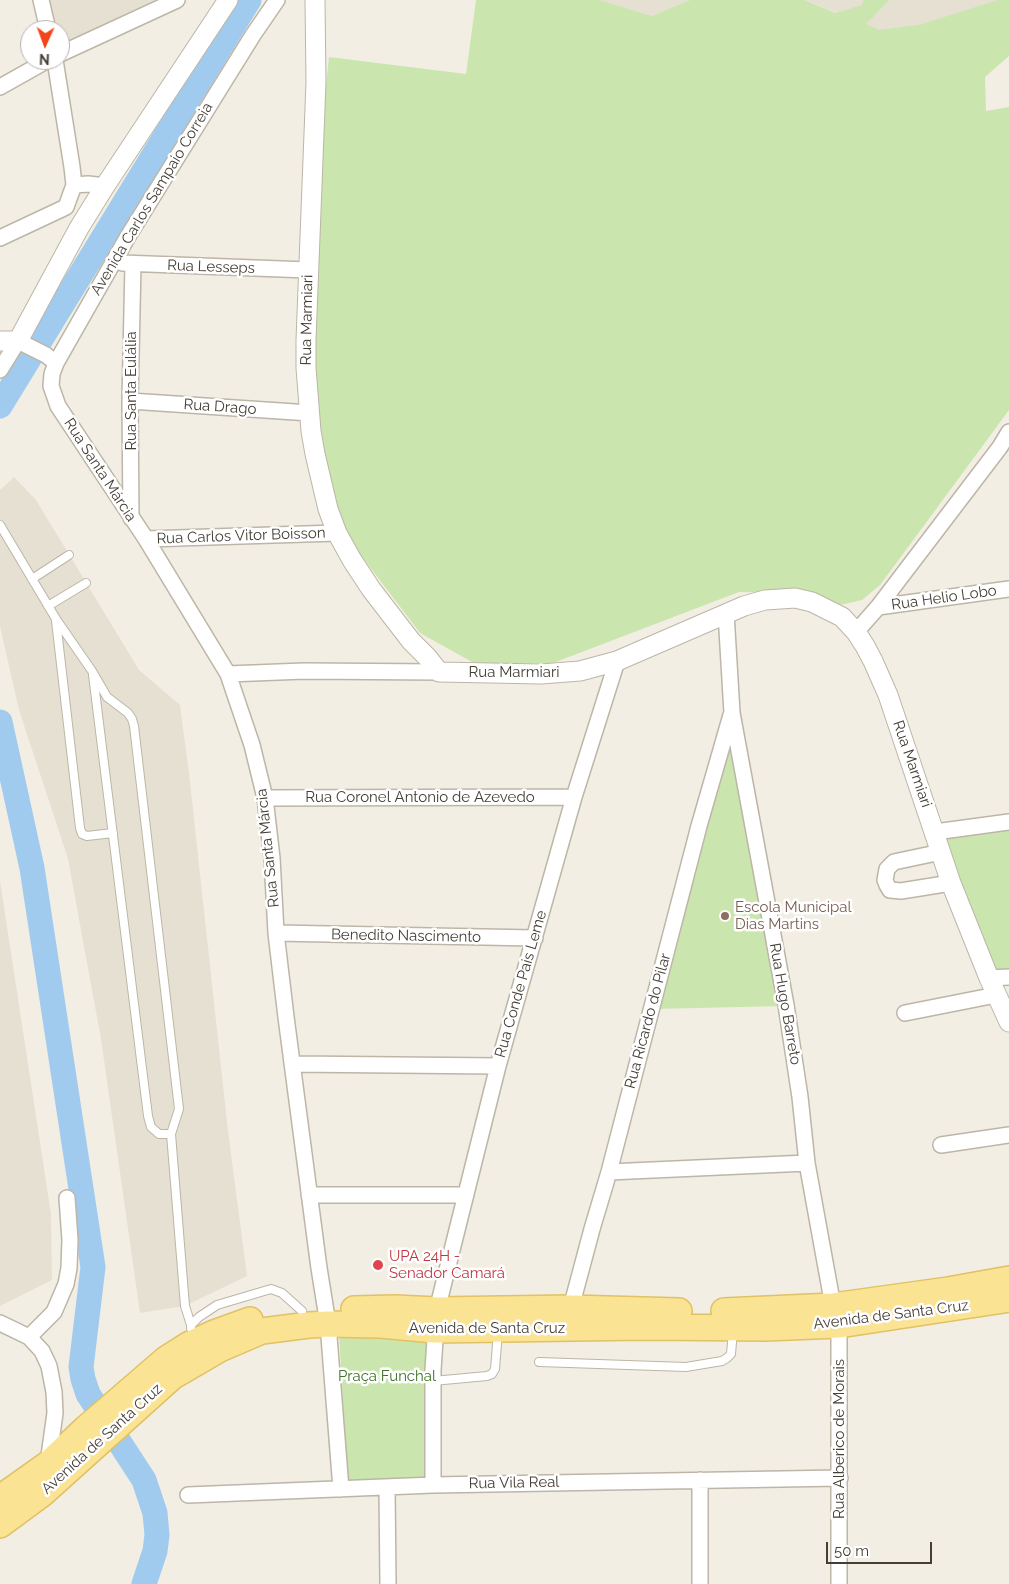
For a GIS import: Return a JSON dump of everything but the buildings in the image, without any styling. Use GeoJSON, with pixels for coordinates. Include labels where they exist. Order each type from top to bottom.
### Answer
{"type":"FeatureCollection","features":[{"type":"Feature","properties":{"kind":"main road","name":"Avenida de Santa Cruz"},"geometry":{"type":"LineString","coordinates":[[436,1320],[498,1329],[568,1319],[765,1328],[1009,1279]]}},
{"type":"Feature","properties":{"kind":"main road","name":"Avenida de Santa Cruz"},"geometry":{"type":"LineString","coordinates":[[0,1525],[42,1494],[93,1435],[122,1409],[190,1335],[214,1333],[256,1317],[319,1315],[381,1325],[436,1320],[568,1319],[737,1311],[836,1315],[1009,1299]]}},
{"type":"Feature","properties":{"kind":"main road","name":"Avenida de Santa Cruz"},"geometry":{"type":"LineString","coordinates":[[122,1409],[172,1377],[220,1350],[262,1331],[309,1325],[319,1315]]}},
{"type":"Feature","properties":{"kind":"main road","name":"Avenida de Santa Cruz"},"geometry":{"type":"LineString","coordinates":[[0,1498],[93,1435]]}},
{"type":"Feature","properties":{"kind":"street"},"geometry":{"type":"LineString","coordinates":[[41,0],[46,20]]}},
{"type":"Feature","properties":{"kind":"street"},"geometry":{"type":"LineString","coordinates":[[70,49],[176,0]]}},
{"type":"Feature","properties":{"kind":"street"},"geometry":{"type":"LineString","coordinates":[[0,370],[14,342],[104,186],[228,0]]}},
{"type":"Feature","properties":{"kind":"street","name":"Avenida Carlos Sampaio Correia"},"geometry":{"type":"LineString","coordinates":[[58,406],[51,386],[51,359],[114,262],[206,109],[277,0]]}},
{"type":"Feature","properties":{"kind":"street","name":"Rua Marmiari"},"geometry":{"type":"LineString","coordinates":[[315,0],[316,82],[306,368],[310,413],[315,454],[328,509],[337,533],[352,560],[377,597],[411,641],[440,672],[558,673],[580,671],[617,661],[749,604],[765,600],[795,598],[812,602],[842,617],[856,632],[873,660],[888,695],[951,882],[1009,1022]]}},
{"type":"Feature","properties":{"kind":"street"},"geometry":{"type":"LineString","coordinates":[[0,87],[30,70]]}},
{"type":"Feature","properties":{"kind":"street"},"geometry":{"type":"LineString","coordinates":[[57,70],[74,185],[66,207],[70,218],[79,228]]}},
{"type":"Feature","properties":{"kind":"street"},"geometry":{"type":"LineString","coordinates":[[74,185],[104,186]]}},
{"type":"Feature","properties":{"kind":"street"},"geometry":{"type":"LineString","coordinates":[[0,238],[66,207]]}},
{"type":"Feature","properties":{"kind":"street","name":"Rua Lesseps"},"geometry":{"type":"LineString","coordinates":[[114,262],[308,270]]}},
{"type":"Feature","properties":{"kind":"street","name":"Rua Santa Eulália"},"geometry":{"type":"LineString","coordinates":[[131,518],[130,401],[133,264]]}},
{"type":"Feature","properties":{"kind":"street"},"geometry":{"type":"LineString","coordinates":[[14,342],[51,359]]}},
{"type":"Feature","properties":{"kind":"street","name":"Rua Drago"},"geometry":{"type":"LineString","coordinates":[[130,401],[310,413]]}},
{"type":"Feature","properties":{"kind":"street","name":"Rua Santa Márcia"},"geometry":{"type":"LineString","coordinates":[[58,406],[146,539],[228,674],[252,745],[265,798],[272,858],[276,933],[309,1195],[319,1315]]}},
{"type":"Feature","properties":{"kind":"street"},"geometry":{"type":"LineString","coordinates":[[856,632],[878,607],[1004,447],[1009,432]]}},
{"type":"Feature","properties":{"kind":"street","name":"Rua Carlos Vitor Boisson"},"geometry":{"type":"LineString","coordinates":[[146,539],[337,533]]}},
{"type":"Feature","properties":{"kind":"street","name":"Rua Helio Lobo"},"geometry":{"type":"LineString","coordinates":[[878,607],[1009,589]]}},
{"type":"Feature","properties":{"kind":"street","name":"Rua Hugo Barreto"},"geometry":{"type":"LineString","coordinates":[[726,614],[732,713],[786,1005],[808,1163],[836,1315]]}},
{"type":"Feature","properties":{"kind":"street","name":"Rua Conde Pais Leme"},"geometry":{"type":"LineString","coordinates":[[436,1320],[498,1066],[574,797],[617,661]]}},
{"type":"Feature","properties":{"kind":"street"},"geometry":{"type":"LineString","coordinates":[[228,674],[304,671],[440,672]]}},
{"type":"Feature","properties":{"kind":"street","name":"Rua Ricardo do Pilar"},"geometry":{"type":"LineString","coordinates":[[568,1319],[589,1238],[609,1172],[699,826],[732,713]]}},
{"type":"Feature","properties":{"kind":"street","name":"Rua Coronel Antonio de Azevedo"},"geometry":{"type":"LineString","coordinates":[[265,798],[574,797]]}},
{"type":"Feature","properties":{"kind":"street"},"geometry":{"type":"LineString","coordinates":[[935,832],[1009,822]]}},
{"type":"Feature","properties":{"kind":"street"},"geometry":{"type":"LineString","coordinates":[[941,852],[894,862],[887,870],[885,880],[890,890],[901,891],[951,882]]}},
{"type":"Feature","properties":{"kind":"street","name":"Benedito Nascimento"},"geometry":{"type":"LineString","coordinates":[[276,933],[535,938]]}},
{"type":"Feature","properties":{"kind":"street"},"geometry":{"type":"LineString","coordinates":[[905,1013],[993,987],[1009,977]]}},
{"type":"Feature","properties":{"kind":"street"},"geometry":{"type":"LineString","coordinates":[[293,1064],[498,1066]]}},
{"type":"Feature","properties":{"kind":"street"},"geometry":{"type":"LineString","coordinates":[[941,1145],[1009,1135]]}},
{"type":"Feature","properties":{"kind":"street"},"geometry":{"type":"LineString","coordinates":[[609,1172],[808,1163]]}},
{"type":"Feature","properties":{"kind":"street"},"geometry":{"type":"LineString","coordinates":[[309,1195],[466,1195]]}},
{"type":"Feature","properties":{"kind":"street"},"geometry":{"type":"LineString","coordinates":[[29,1337],[54,1312],[66,1284],[69,1268],[70,1240],[67,1198]]}},
{"type":"Feature","properties":{"kind":"street"},"geometry":{"type":"LineString","coordinates":[[319,1315],[341,1489]]}},
{"type":"Feature","properties":{"kind":"street","name":"Rua Alberico de Morais"},"geometry":{"type":"LineString","coordinates":[[836,1315],[840,1478],[839,1584]]}},
{"type":"Feature","properties":{"kind":"street"},"geometry":{"type":"LineString","coordinates":[[433,1485],[433,1381],[436,1320]]}},
{"type":"Feature","properties":{"kind":"street"},"geometry":{"type":"LineString","coordinates":[[0,1323],[29,1337],[42,1351],[49,1366],[54,1392],[55,1414],[48,1464]]}},
{"type":"Feature","properties":{"kind":"street","name":"Rua Vila Real"},"geometry":{"type":"LineString","coordinates":[[188,1495],[433,1485],[840,1478]]}},
{"type":"Feature","properties":{"kind":"street"},"geometry":{"type":"LineString","coordinates":[[700,1480],[700,1584]]}},
{"type":"Feature","properties":{"kind":"street"},"geometry":{"type":"LineString","coordinates":[[387,1487],[388,1584]]}},
{"type":"Feature","properties":{"kind":"lane"},"geometry":{"type":"LineString","coordinates":[[0,525],[56,619],[92,671],[107,697],[128,713],[134,726],[179,1108],[171,1134],[184,1306],[190,1335]]}},
{"type":"Feature","properties":{"kind":"lane"},"geometry":{"type":"LineString","coordinates":[[32,579],[69,555]]}},
{"type":"Feature","properties":{"kind":"lane"},"geometry":{"type":"LineString","coordinates":[[48,606],[86,583]]}},
{"type":"Feature","properties":{"kind":"lane"},"geometry":{"type":"LineString","coordinates":[[56,619],[80,828],[82,834],[87,836],[112,834]]}},
{"type":"Feature","properties":{"kind":"lane"},"geometry":{"type":"LineString","coordinates":[[92,671],[148,1116],[151,1127],[159,1134],[171,1134]]}},
{"type":"Feature","properties":{"kind":"lane"},"geometry":{"type":"LineString","coordinates":[[539,1362],[686,1367],[722,1361],[731,1354],[733,1328]]}},
{"type":"Feature","properties":{"kind":"lane"},"geometry":{"type":"LineString","coordinates":[[433,1381],[492,1374],[495,1370],[498,1329]]}},
{"type":"Feature","properties":{"kind":"shaded area"},"geometry":{"type":"Polygon","coordinates":[[[41,0],[177,0],[70,49],[70,20],[46,20],[41,0]]]}},
{"type":"Feature","properties":{"kind":"shaded area"},"geometry":{"type":"Polygon","coordinates":[[[600,0],[690,0],[652,16],[600,0]]]}},
{"type":"Feature","properties":{"kind":"shaded area"},"geometry":{"type":"Polygon","coordinates":[[[804,0],[1009,0],[1009,25],[872,36],[835,12],[804,0]]]}},
{"type":"Feature","properties":{"kind":"shaded area"},"geometry":{"type":"Polygon","coordinates":[[[14,477],[36,500],[139,670],[180,705],[228,1131],[247,1276],[185,1306],[140,1313],[101,1039],[68,859],[19,710],[0,626],[0,490],[14,477]]]}},
{"type":"Feature","properties":{"kind":"shaded area"},"geometry":{"type":"Polygon","coordinates":[[[0,881],[51,1214],[52,1280],[0,1306],[0,881]]]}},
{"type":"Feature","properties":{"kind":"green space"},"geometry":{"type":"Polygon","coordinates":[[[476,0],[600,0],[652,16],[690,0],[804,0],[836,13],[862,5],[864,0],[889,0],[866,24],[879,30],[919,25],[998,0],[1009,0],[1009,56],[985,77],[986,111],[1009,107],[1009,410],[880,585],[862,600],[831,607],[788,593],[739,592],[553,663],[474,663],[420,633],[347,537],[320,454],[309,360],[319,149],[329,57],[466,74],[476,0]]]}},
{"type":"Feature","properties":{"kind":"green space"},"geometry":{"type":"Polygon","coordinates":[[[732,726],[782,1006],[654,1009],[732,726]]]}},
{"type":"Feature","properties":{"kind":"green space"},"geometry":{"type":"Polygon","coordinates":[[[1009,826],[1009,974],[993,975],[938,837],[1009,826]]]}},
{"type":"Feature","properties":{"kind":"green space","name":"Praça Funchal"},"geometry":{"type":"Polygon","coordinates":[[[339,1331],[433,1331],[428,1480],[347,1480],[339,1331]]]}},
{"type":"Feature","properties":{"kind":"waterway"},"geometry":{"type":"LineString","coordinates":[[0,406],[249,0]]}},
{"type":"Feature","properties":{"kind":"waterway"},"geometry":{"type":"LineString","coordinates":[[0,722],[32,868],[93,1267],[81,1367],[83,1379],[88,1394],[144,1480],[155,1513],[157,1535],[155,1551],[144,1584]]}},
{"type":"Feature","properties":{"kind":"place","name":"Escola Municipal Dias Martins"},"geometry":{"type":"Point","coordinates":[725,916]}},
{"type":"Feature","properties":{"kind":"place","name":"UPA 24H - Senador Camará"},"geometry":{"type":"Point","coordinates":[378,1265]}}]}
